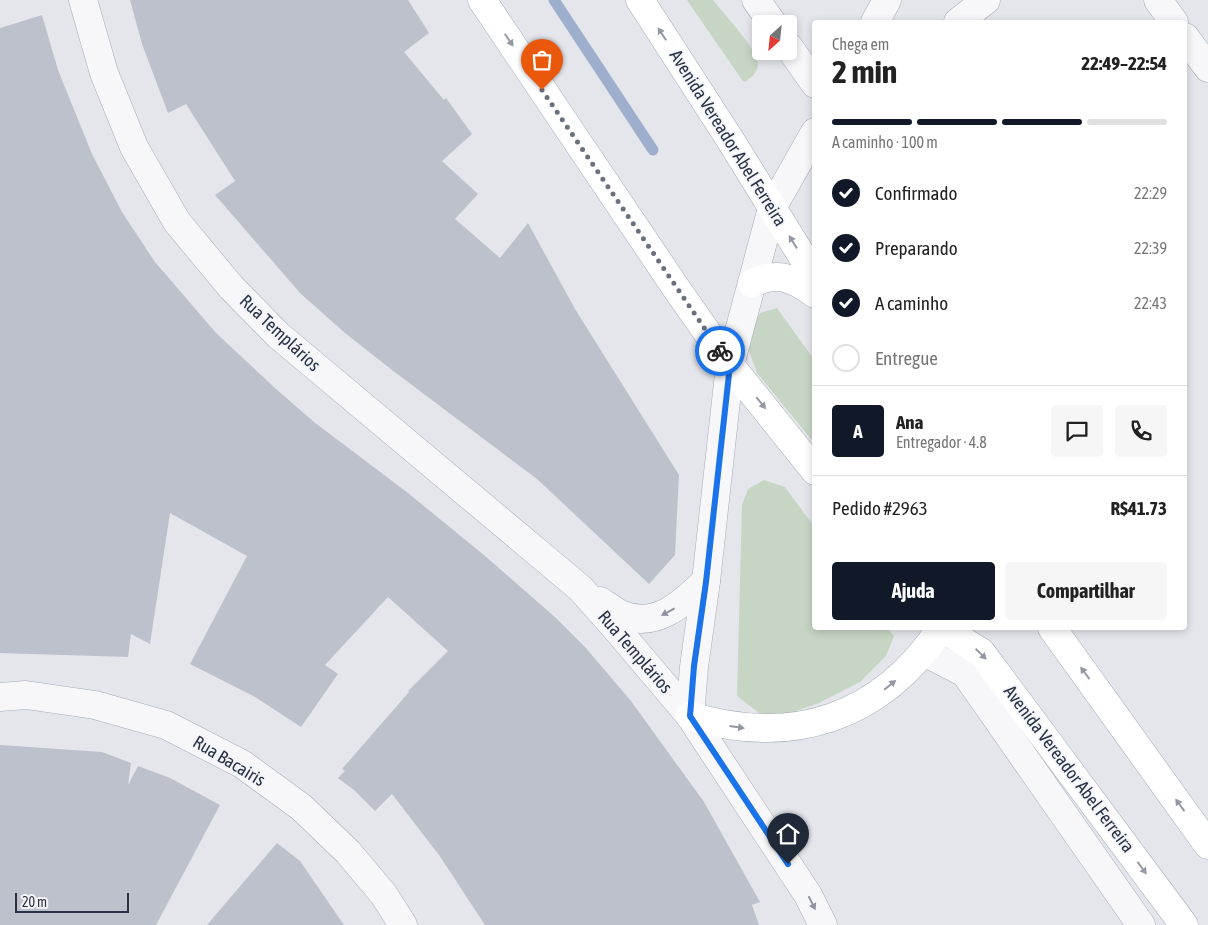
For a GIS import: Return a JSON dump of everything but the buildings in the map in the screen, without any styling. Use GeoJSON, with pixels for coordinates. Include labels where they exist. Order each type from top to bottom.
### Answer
{"type":"FeatureCollection","features":[{"type":"Feature","properties":{"kind":"main road"},"geometry":{"type":"LineString","coordinates":[[482,0],[730,365],[812,467]]}},
{"type":"Feature","properties":{"kind":"main road","name":"Avenida Vereador Abel Ferreira"},"geometry":{"type":"LineString","coordinates":[[640,0],[731,141],[812,272]]}},
{"type":"Feature","properties":{"kind":"main road"},"geometry":{"type":"LineString","coordinates":[[752,283],[764,277],[782,276],[812,292]]}},
{"type":"Feature","properties":{"kind":"main road"},"geometry":{"type":"LineString","coordinates":[[690,716],[718,724],[746,728],[775,729],[804,725],[832,718],[858,706],[883,691],[905,673],[924,652],[940,630]]}},
{"type":"Feature","properties":{"kind":"main road","name":"Avenida Vereador Abel Ferreira"},"geometry":{"type":"LineString","coordinates":[[944,630],[981,652],[1184,925]]}},
{"type":"Feature","properties":{"kind":"main road"},"geometry":{"type":"LineString","coordinates":[[1053,630],[1208,845]]}},
{"type":"Feature","properties":{"kind":"street","name":"Rua Templários"},"geometry":{"type":"LineString","coordinates":[[83,0],[104,73],[134,147],[177,222],[231,287],[278,335],[580,588],[620,614],[637,619],[663,615],[679,606],[706,582]]}},
{"type":"Feature","properties":{"kind":"street"},"geometry":{"type":"LineString","coordinates":[[756,0],[767,15]]}},
{"type":"Feature","properties":{"kind":"street"},"geometry":{"type":"LineString","coordinates":[[961,20],[986,0]]}},
{"type":"Feature","properties":{"kind":"street"},"geometry":{"type":"LineString","coordinates":[[1158,0],[1173,20]]}},
{"type":"Feature","properties":{"kind":"street"},"geometry":{"type":"LineString","coordinates":[[1187,40],[1208,68]]}},
{"type":"Feature","properties":{"kind":"street"},"geometry":{"type":"LineString","coordinates":[[798,60],[812,80]]}},
{"type":"Feature","properties":{"kind":"street"},"geometry":{"type":"LineString","coordinates":[[690,716],[694,666],[706,582],[730,365],[772,208],[812,137]]}},
{"type":"Feature","properties":{"kind":"street","name":"Rua Templários"},"geometry":{"type":"LineString","coordinates":[[580,588],[690,716],[808,895],[823,925]]}},
{"type":"Feature","properties":{"kind":"street"},"geometry":{"type":"LineString","coordinates":[[924,652],[965,673],[1142,925]]}},
{"type":"Feature","properties":{"kind":"street","name":"Rua Bacairis"},"geometry":{"type":"LineString","coordinates":[[0,697],[26,695],[95,705],[166,725],[242,764],[301,807],[348,852],[384,895],[403,925]]}},
{"type":"Feature","properties":{"kind":"green space"},"geometry":{"type":"Polygon","coordinates":[[[687,0],[713,0],[746,40],[752,49],[752,60],[757,60],[758,66],[752,76],[745,82],[687,0]]]}},
{"type":"Feature","properties":{"kind":"green space"},"geometry":{"type":"Polygon","coordinates":[[[777,308],[812,357],[812,440],[757,373],[749,351],[750,330],[760,313],[777,308]]]}},
{"type":"Feature","properties":{"kind":"green space"},"geometry":{"type":"Polygon","coordinates":[[[764,480],[785,487],[812,524],[812,630],[889,630],[894,636],[886,656],[860,682],[819,703],[781,716],[759,713],[737,696],[742,505],[748,489],[764,480]]]}},
{"type":"Feature","properties":{"kind":"waterway"},"geometry":{"type":"LineString","coordinates":[[554,0],[653,150]]}},
{"type":"Feature","properties":{"kind":"way so far"},"geometry":{"type":"LineString","coordinates":[[542,90],[720,351]]}},
{"type":"Feature","properties":{"kind":"route"},"geometry":{"type":"LineString","coordinates":[[720,351],[730,365],[706,582],[694,666],[690,716],[788,864]]}}]}
